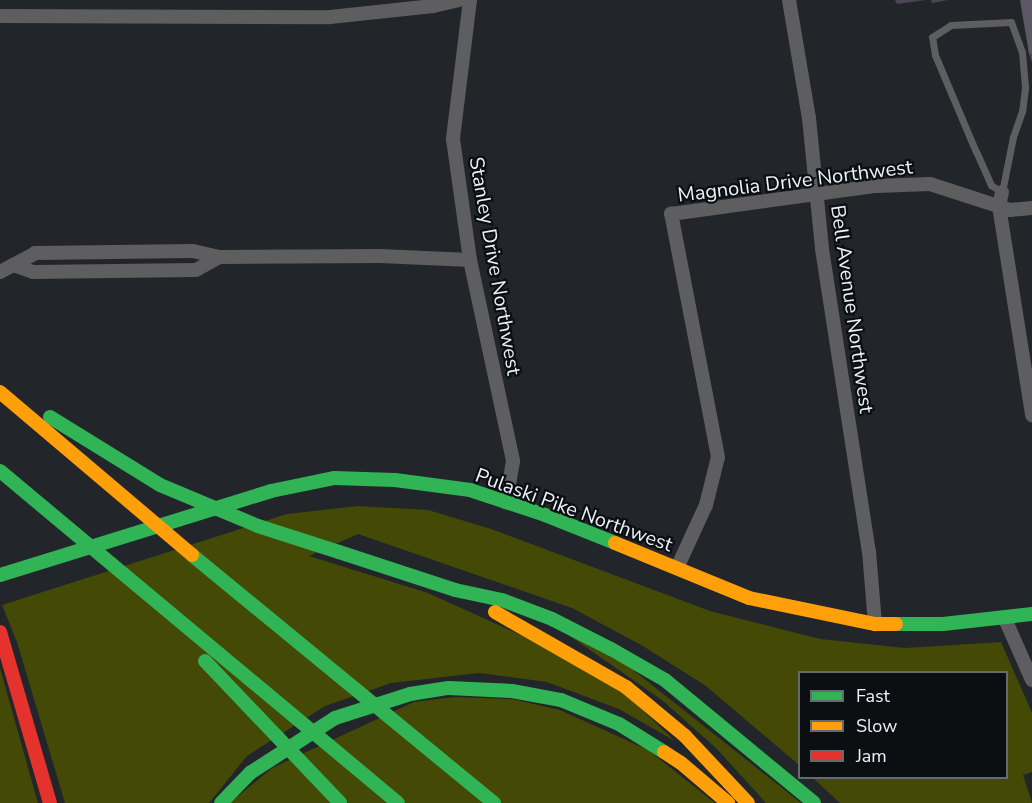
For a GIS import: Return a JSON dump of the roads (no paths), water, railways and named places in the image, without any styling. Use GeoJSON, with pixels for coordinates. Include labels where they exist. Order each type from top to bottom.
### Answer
{"type":"FeatureCollection","features":[{"type":"Feature","properties":{"kind":"main road"},"geometry":{"type":"LineString","coordinates":[[0,385],[160,485],[258,526],[455,590],[502,600],[552,619],[665,680],[814,803]]}},
{"type":"Feature","properties":{"kind":"main road"},"geometry":{"type":"LineString","coordinates":[[0,392],[260,612],[424,743],[494,803]]}},
{"type":"Feature","properties":{"kind":"main road"},"geometry":{"type":"LineString","coordinates":[[0,471],[398,803]]}},
{"type":"Feature","properties":{"kind":"main road","name":"Pulaski Pike Northwest"},"geometry":{"type":"LineString","coordinates":[[0,575],[271,491],[334,478],[394,480],[470,490],[677,568],[749,598],[875,624],[943,624],[1005,619],[1032,614]]}},
{"type":"Feature","properties":{"kind":"main road"},"geometry":{"type":"LineString","coordinates":[[124,576],[340,803]]}},
{"type":"Feature","properties":{"kind":"main road"},"geometry":{"type":"LineString","coordinates":[[455,590],[626,687],[685,736],[748,803]]}},
{"type":"Feature","properties":{"kind":"main road"},"geometry":{"type":"LineString","coordinates":[[0,632],[50,803]]}},
{"type":"Feature","properties":{"kind":"main road"},"geometry":{"type":"LineString","coordinates":[[221,803],[250,773],[335,718],[410,694],[449,688],[512,691],[561,700],[619,724],[681,763],[728,803]]}},
{"type":"Feature","properties":{"kind":"street"},"geometry":{"type":"LineString","coordinates":[[0,16],[330,16],[433,6],[458,0]]}},
{"type":"Feature","properties":{"kind":"street","name":"Stanley Drive Northwest"},"geometry":{"type":"LineString","coordinates":[[470,0],[453,139],[470,260],[513,461],[506,502]]}},
{"type":"Feature","properties":{"kind":"street","name":"Bell Avenue Northwest"},"geometry":{"type":"LineString","coordinates":[[789,0],[809,118],[815,195],[869,551],[875,624]]}},
{"type":"Feature","properties":{"kind":"street","name":"Magnolia Drive Northwest"},"geometry":{"type":"LineString","coordinates":[[677,568],[706,505],[718,457],[671,214],[876,186],[930,184],[1010,210],[1032,208]]}},
{"type":"Feature","properties":{"kind":"street"},"geometry":{"type":"LineString","coordinates":[[1002,192],[999,206],[1032,415]]}},
{"type":"Feature","properties":{"kind":"street"},"geometry":{"type":"LineString","coordinates":[[0,272],[35,253],[193,251],[219,257],[380,256],[470,260]]}},
{"type":"Feature","properties":{"kind":"street"},"geometry":{"type":"LineString","coordinates":[[13,265],[33,272],[196,270],[219,257]]}},
{"type":"Feature","properties":{"kind":"street"},"geometry":{"type":"LineString","coordinates":[[1005,619],[1032,680]]}},
{"type":"Feature","properties":{"kind":"lane"},"geometry":{"type":"LineString","coordinates":[[1011,22],[1022,52],[1029,88],[1013,137],[1002,192],[992,185],[976,152],[935,55],[932,37],[951,25],[1011,22]]}}]}
